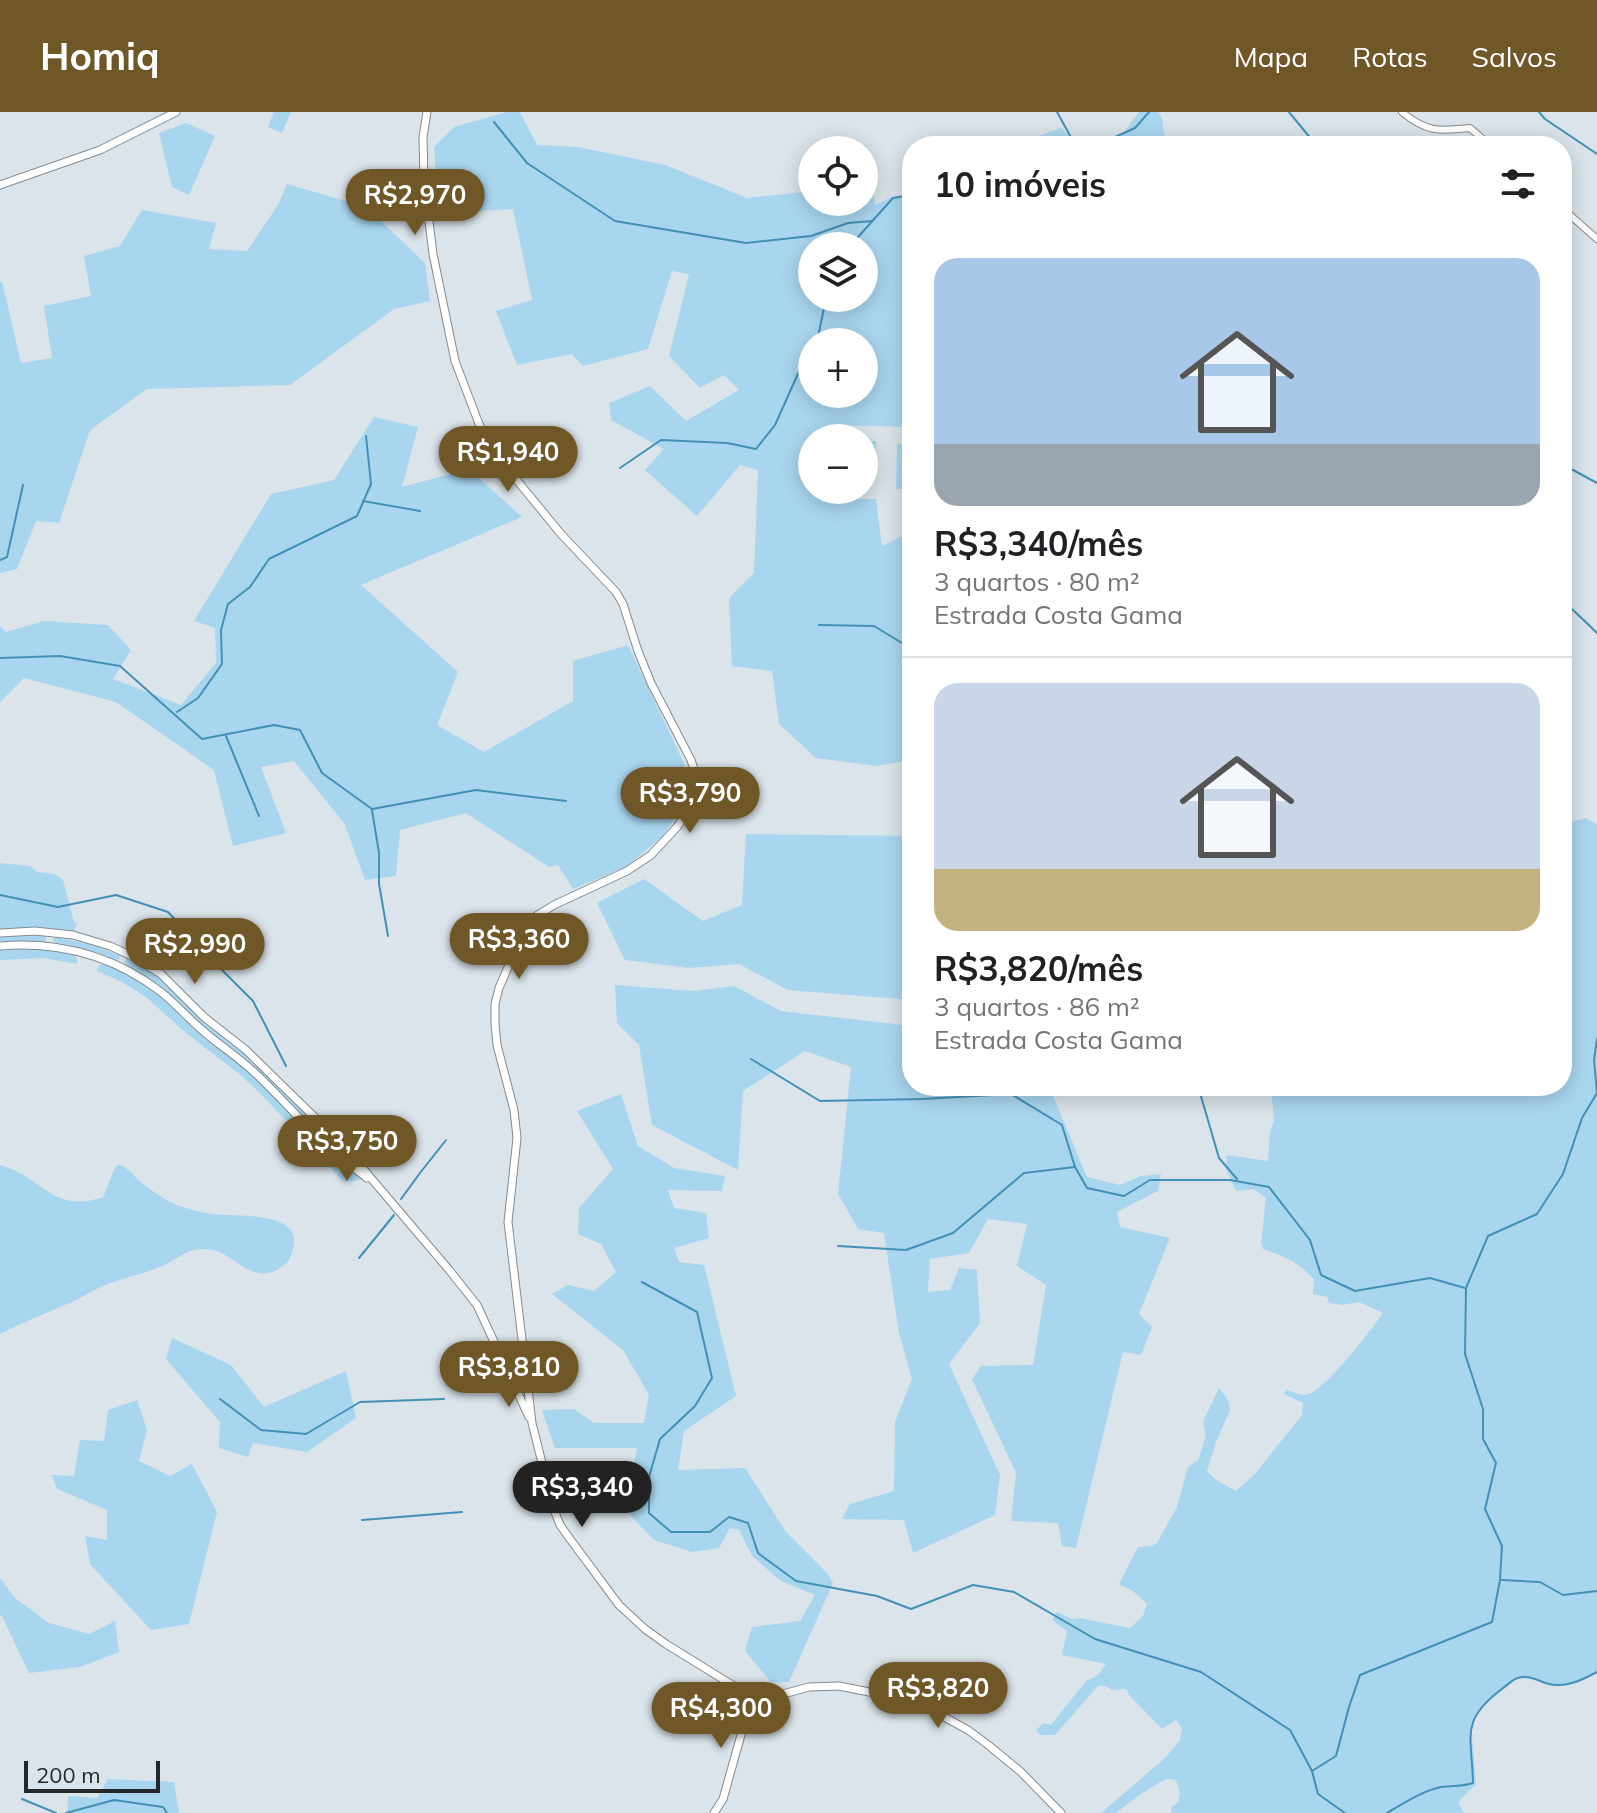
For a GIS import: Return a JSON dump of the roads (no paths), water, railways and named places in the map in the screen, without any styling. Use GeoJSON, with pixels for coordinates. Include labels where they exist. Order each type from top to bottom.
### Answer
{"type":"FeatureCollection","features":[{"type":"Feature","properties":{"kind":"main road"},"geometry":{"type":"LineString","coordinates":[[0,185],[100,150],[176,112]]}},
{"type":"Feature","properties":{"kind":"main road"},"geometry":{"type":"LineString","coordinates":[[427,112],[423,137],[424,181],[433,254],[455,361],[481,429],[492,450],[561,534],[616,592],[651,683],[694,769],[690,803],[684,817],[651,855],[627,871],[536,916],[519,942],[495,1004],[497,1045],[514,1110],[517,1138],[508,1222],[532,1423],[553,1507],[560,1525],[619,1605],[666,1644],[750,1696],[776,1696],[809,1687],[839,1686],[915,1701],[955,1722],[987,1744],[1021,1772],[1061,1813]]}},
{"type":"Feature","properties":{"kind":"main road"},"geometry":{"type":"LineString","coordinates":[[0,933],[59,932],[120,950],[161,974],[204,1017],[246,1050],[342,1144],[477,1305],[532,1423]]}},
{"type":"Feature","properties":{"kind":"main road"},"geometry":{"type":"LineString","coordinates":[[53,946],[51,937],[59,932]]}},
{"type":"Feature","properties":{"kind":"main road"},"geometry":{"type":"LineString","coordinates":[[0,946],[53,946],[78,951],[140,977],[256,1074],[343,1161],[381,1189]]}},
{"type":"Feature","properties":{"kind":"main road"},"geometry":{"type":"LineString","coordinates":[[115,964],[122,960],[120,950]]}},
{"type":"Feature","properties":{"kind":"main road"},"geometry":{"type":"LineString","coordinates":[[514,1383],[528,1383]]}},
{"type":"Feature","properties":{"kind":"main road"},"geometry":{"type":"LineString","coordinates":[[714,1813],[723,1799],[750,1696]]}},
{"type":"Feature","properties":{"kind":"street"},"geometry":{"type":"LineString","coordinates":[[1402,112],[1432,130],[1470,128],[1479,136]]}},
{"type":"Feature","properties":{"kind":"street"},"geometry":{"type":"LineString","coordinates":[[1572,217],[1597,239]]}},
{"type":"Feature","properties":{"kind":"waterway"},"geometry":{"type":"LineString","coordinates":[[1057,112],[1070,136]]}},
{"type":"Feature","properties":{"kind":"waterway"},"geometry":{"type":"LineString","coordinates":[[1117,136],[1135,128],[1149,112]]}},
{"type":"Feature","properties":{"kind":"waterway"},"geometry":{"type":"LineString","coordinates":[[1289,112],[1309,136]]}},
{"type":"Feature","properties":{"kind":"waterway"},"geometry":{"type":"LineString","coordinates":[[1539,112],[1570,136]]}},
{"type":"Feature","properties":{"kind":"waterway"},"geometry":{"type":"LineString","coordinates":[[494,122],[527,163],[615,221],[746,243],[811,236],[848,223],[872,221]]}},
{"type":"Feature","properties":{"kind":"waterway"},"geometry":{"type":"LineString","coordinates":[[1572,137],[1597,154]]}},
{"type":"Feature","properties":{"kind":"waterway"},"geometry":{"type":"LineString","coordinates":[[863,232],[893,198],[902,197]]}},
{"type":"Feature","properties":{"kind":"waterway"},"geometry":{"type":"LineString","coordinates":[[820,328],[823,312]]}},
{"type":"Feature","properties":{"kind":"waterway"},"geometry":{"type":"LineString","coordinates":[[620,468],[661,440],[727,443],[756,449],[775,425],[798,374]]}},
{"type":"Feature","properties":{"kind":"waterway"},"geometry":{"type":"LineString","coordinates":[[177,712],[198,698],[222,664],[221,630],[228,604],[250,587],[269,559],[357,516],[371,484],[366,436]]}},
{"type":"Feature","properties":{"kind":"waterway"},"geometry":{"type":"LineString","coordinates":[[1572,469],[1597,483]]}},
{"type":"Feature","properties":{"kind":"waterway"},"geometry":{"type":"LineString","coordinates":[[0,560],[7,557],[23,485]]}},
{"type":"Feature","properties":{"kind":"waterway"},"geometry":{"type":"LineString","coordinates":[[363,501],[420,511]]}},
{"type":"Feature","properties":{"kind":"waterway"},"geometry":{"type":"LineString","coordinates":[[1572,609],[1597,633]]}},
{"type":"Feature","properties":{"kind":"waterway"},"geometry":{"type":"LineString","coordinates":[[819,625],[874,626],[902,643]]}},
{"type":"Feature","properties":{"kind":"waterway"},"geometry":{"type":"LineString","coordinates":[[0,658],[60,656],[120,666],[202,739],[274,725],[300,730],[322,773],[372,809],[476,790],[566,801]]}},
{"type":"Feature","properties":{"kind":"waterway"},"geometry":{"type":"LineString","coordinates":[[226,736],[259,816]]}},
{"type":"Feature","properties":{"kind":"waterway"},"geometry":{"type":"LineString","coordinates":[[372,810],[388,936]]}},
{"type":"Feature","properties":{"kind":"waterway"},"geometry":{"type":"LineString","coordinates":[[0,895],[58,907],[116,895],[168,912],[253,1001],[286,1066]]}},
{"type":"Feature","properties":{"kind":"waterway"},"geometry":{"type":"LineString","coordinates":[[1345,1813],[1318,1794],[1312,1771],[1336,1756],[1360,1675],[1492,1622],[1500,1580],[1502,1546],[1485,1509],[1496,1463],[1483,1439],[1483,1409],[1465,1354],[1466,1288],[1488,1236],[1537,1214],[1563,1174],[1582,1118],[1597,1093],[1594,1060],[1597,1039]]}},
{"type":"Feature","properties":{"kind":"waterway"},"geometry":{"type":"LineString","coordinates":[[751,1059],[820,1101],[975,1096]]}},
{"type":"Feature","properties":{"kind":"waterway"},"geometry":{"type":"LineString","coordinates":[[1014,1096],[1062,1125],[1075,1167],[1087,1188],[1124,1196],[1150,1180],[1230,1180],[1269,1187],[1310,1240],[1321,1275],[1355,1291],[1430,1278],[1465,1288]]}},
{"type":"Feature","properties":{"kind":"waterway"},"geometry":{"type":"LineString","coordinates":[[1201,1096],[1219,1158],[1237,1179]]}},
{"type":"Feature","properties":{"kind":"waterway"},"geometry":{"type":"LineString","coordinates":[[401,1199],[446,1140]]}},
{"type":"Feature","properties":{"kind":"waterway"},"geometry":{"type":"LineString","coordinates":[[838,1246],[906,1250],[953,1233],[1024,1173],[1075,1167]]}},
{"type":"Feature","properties":{"kind":"waterway"},"geometry":{"type":"LineString","coordinates":[[359,1258],[394,1215]]}},
{"type":"Feature","properties":{"kind":"waterway"},"geometry":{"type":"LineString","coordinates":[[642,1282],[697,1312],[712,1378],[695,1406],[660,1439],[649,1477],[649,1513],[671,1532],[710,1532],[729,1517],[748,1523],[758,1553],[796,1581],[877,1596],[911,1609],[973,1585],[1014,1592],[1095,1639],[1201,1672],[1290,1730],[1312,1771]]}},
{"type":"Feature","properties":{"kind":"waterway"},"geometry":{"type":"LineString","coordinates":[[220,1399],[261,1430],[306,1434],[360,1402],[444,1399]]}},
{"type":"Feature","properties":{"kind":"waterway"},"geometry":{"type":"LineString","coordinates":[[362,1520],[462,1512]]}},
{"type":"Feature","properties":{"kind":"waterway"},"geometry":{"type":"LineString","coordinates":[[1502,1580],[1540,1582],[1563,1595],[1597,1591]]}},
{"type":"Feature","properties":{"kind":"waterway"},"geometry":{"type":"LineString","coordinates":[[1387,1813],[1434,1789],[1473,1783],[1470,1741],[1474,1720],[1489,1700],[1513,1680],[1528,1677],[1562,1685],[1597,1672]]}},
{"type":"Feature","properties":{"kind":"waterway"},"geometry":{"type":"LineString","coordinates":[[22,1799],[56,1813]]}},
{"type":"Feature","properties":{"kind":"waterway"},"geometry":{"type":"LineString","coordinates":[[66,1813],[114,1800],[163,1807],[167,1813]]}}]}
